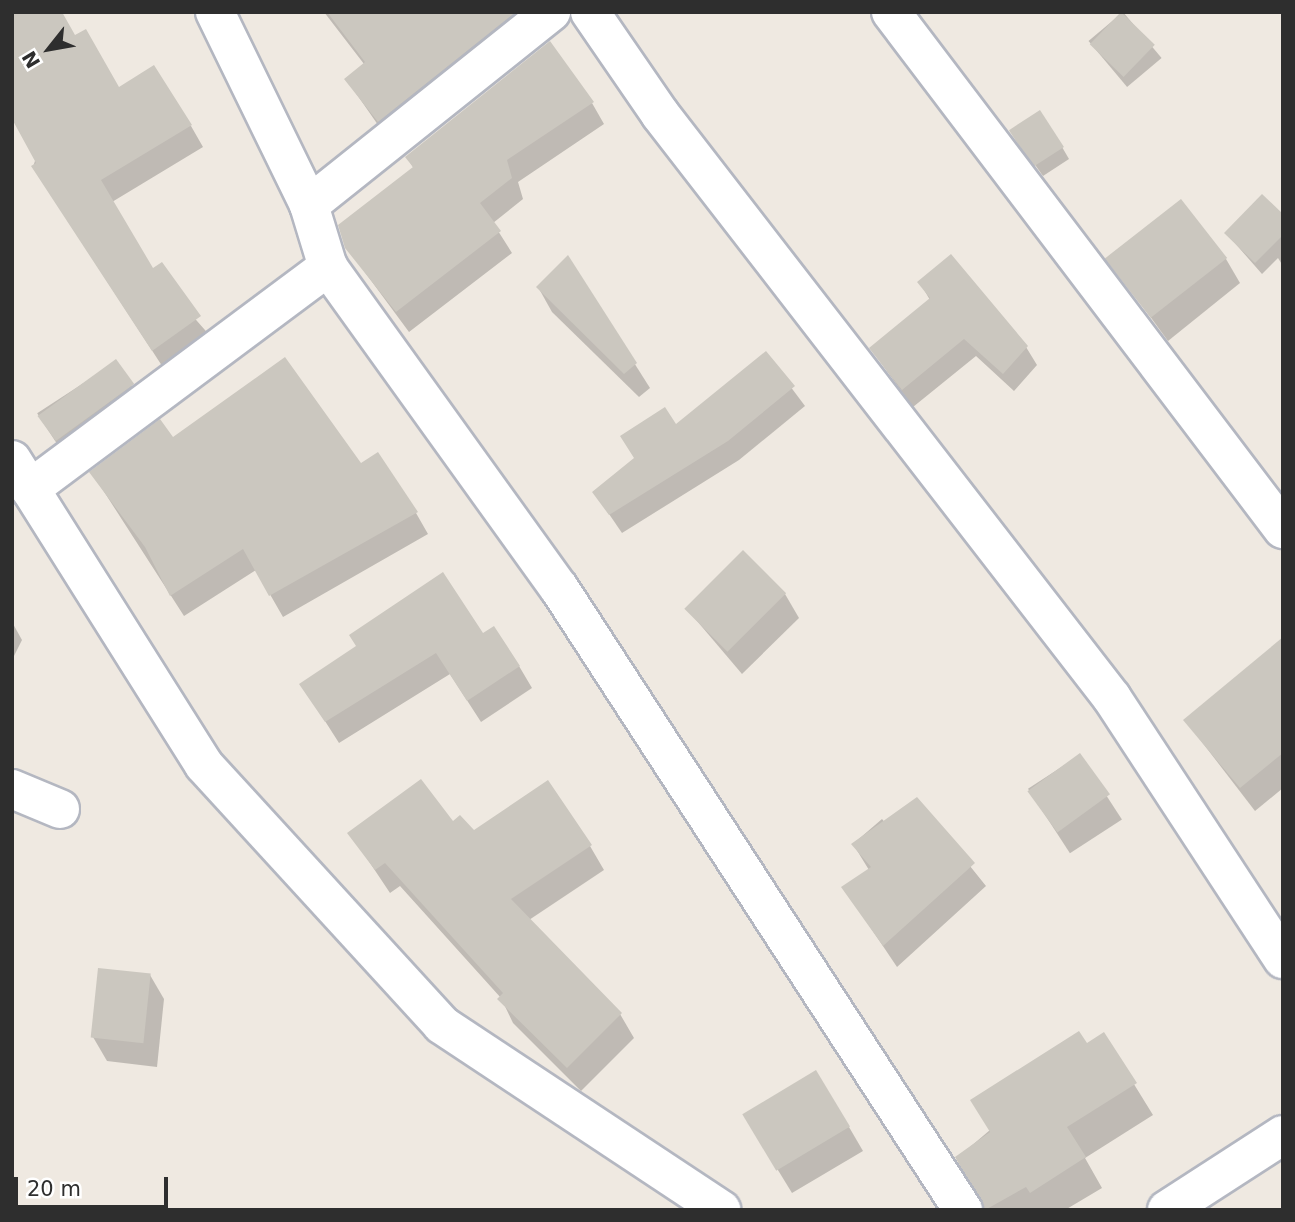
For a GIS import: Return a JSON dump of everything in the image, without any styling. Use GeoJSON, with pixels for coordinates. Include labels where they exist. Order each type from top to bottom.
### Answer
{"type":"FeatureCollection","features":[{"type":"Feature","properties":{"kind":"street"},"geometry":{"type":"LineString","coordinates":[[215,12],[309,205],[328,267],[559,587],[963,1210]]}},
{"type":"Feature","properties":{"kind":"street"},"geometry":{"type":"LineString","coordinates":[[309,205],[551,12]]}},
{"type":"Feature","properties":{"kind":"street"},"geometry":{"type":"LineString","coordinates":[[590,12],[660,114],[1112,698],[1283,959]]}},
{"type":"Feature","properties":{"kind":"street"},"geometry":{"type":"LineString","coordinates":[[891,12],[1283,529]]}},
{"type":"Feature","properties":{"kind":"street"},"geometry":{"type":"LineString","coordinates":[[328,267],[21,475],[204,765],[442,1025],[721,1210]]}},
{"type":"Feature","properties":{"kind":"street"},"geometry":{"type":"LineString","coordinates":[[12,789],[60,810]]}},
{"type":"Feature","properties":{"kind":"street"},"geometry":{"type":"LineString","coordinates":[[1167,1210],[1283,1135]]}},
{"type":"Feature","properties":{"kind":"building"},"geometry":{"type":"Polygon","coordinates":[[[12,12],[62,12],[75,35],[86,29],[119,87],[154,65],[192,125],[101,180],[153,268],[162,262],[201,316],[152,351],[31,166],[36,163],[12,119],[12,12]]]}},
{"type":"Feature","properties":{"kind":"building"},"geometry":{"type":"Polygon","coordinates":[[[327,12],[516,12],[378,122],[344,79],[365,62],[327,12]]]}},
{"type":"Feature","properties":{"kind":"building"},"geometry":{"type":"Polygon","coordinates":[[[1121,12],[1155,45],[1124,77],[1090,44],[1121,12]]]}},
{"type":"Feature","properties":{"kind":"building"},"geometry":{"type":"Polygon","coordinates":[[[550,41],[594,102],[507,160],[512,178],[480,203],[501,231],[396,312],[345,248],[338,225],[413,167],[405,157],[550,41]]]}},
{"type":"Feature","properties":{"kind":"building"},"geometry":{"type":"Polygon","coordinates":[[[1040,110],[1064,147],[1033,167],[1009,130],[1040,110]]]}},
{"type":"Feature","properties":{"kind":"building"},"geometry":{"type":"Polygon","coordinates":[[[1262,194],[1283,214],[1283,235],[1255,263],[1224,233],[1262,194]]]}},
{"type":"Feature","properties":{"kind":"building"},"geometry":{"type":"Polygon","coordinates":[[[1181,199],[1227,258],[1151,318],[1105,259],[1181,199]]]}},
{"type":"Feature","properties":{"kind":"building"},"geometry":{"type":"Polygon","coordinates":[[[951,254],[1028,346],[1003,374],[964,339],[902,390],[869,348],[930,298],[917,282],[951,254]]]}},
{"type":"Feature","properties":{"kind":"building"},"geometry":{"type":"Polygon","coordinates":[[[568,255],[637,363],[624,374],[536,287],[568,255]]]}},
{"type":"Feature","properties":{"kind":"building"},"geometry":{"type":"Polygon","coordinates":[[[766,351],[795,386],[728,441],[609,515],[592,492],[634,458],[620,436],[665,407],[676,424],[766,351]]]}},
{"type":"Feature","properties":{"kind":"building"},"geometry":{"type":"Polygon","coordinates":[[[285,357],[361,463],[378,452],[418,512],[269,596],[243,549],[170,596],[145,547],[89,472],[160,419],[173,437],[285,357]]]}},
{"type":"Feature","properties":{"kind":"building"},"geometry":{"type":"Polygon","coordinates":[[[116,359],[134,384],[56,441],[38,416],[116,359]]]}},
{"type":"Feature","properties":{"kind":"building"},"geometry":{"type":"Polygon","coordinates":[[[743,550],[786,593],[727,652],[684,609],[743,550]]]}},
{"type":"Feature","properties":{"kind":"building"},"geometry":{"type":"Polygon","coordinates":[[[443,572],[483,633],[494,626],[520,666],[467,701],[436,653],[325,722],[299,684],[356,646],[349,635],[443,572]]]}},
{"type":"Feature","properties":{"kind":"building"},"geometry":{"type":"Polygon","coordinates":[[[1283,637],[1283,753],[1240,788],[1183,720],[1283,637]]]}},
{"type":"Feature","properties":{"kind":"building"},"geometry":{"type":"Polygon","coordinates":[[[1080,753],[1110,794],[1057,832],[1027,791],[1080,753]]]}},
{"type":"Feature","properties":{"kind":"building"},"geometry":{"type":"Polygon","coordinates":[[[421,779],[453,821],[460,815],[474,830],[548,780],[592,845],[511,899],[622,1013],[567,1068],[497,999],[503,993],[385,863],[375,870],[347,833],[421,779]]]}},
{"type":"Feature","properties":{"kind":"building"},"geometry":{"type":"Polygon","coordinates":[[[917,797],[975,863],[883,946],[841,887],[871,867],[851,844],[917,797]]]}},
{"type":"Feature","properties":{"kind":"building"},"geometry":{"type":"Polygon","coordinates":[[[98,968],[151,974],[143,1043],[91,1038],[98,968]]]}},
{"type":"Feature","properties":{"kind":"building"},"geometry":{"type":"Polygon","coordinates":[[[1079,1031],[1087,1043],[1104,1032],[1137,1083],[1067,1127],[1086,1157],[1030,1193],[1026,1187],[985,1210],[955,1157],[990,1132],[970,1100],[1079,1031]]]}},
{"type":"Feature","properties":{"kind":"building"},"geometry":{"type":"Polygon","coordinates":[[[816,1070],[850,1127],[776,1171],[742,1114],[816,1070]]]}}]}
